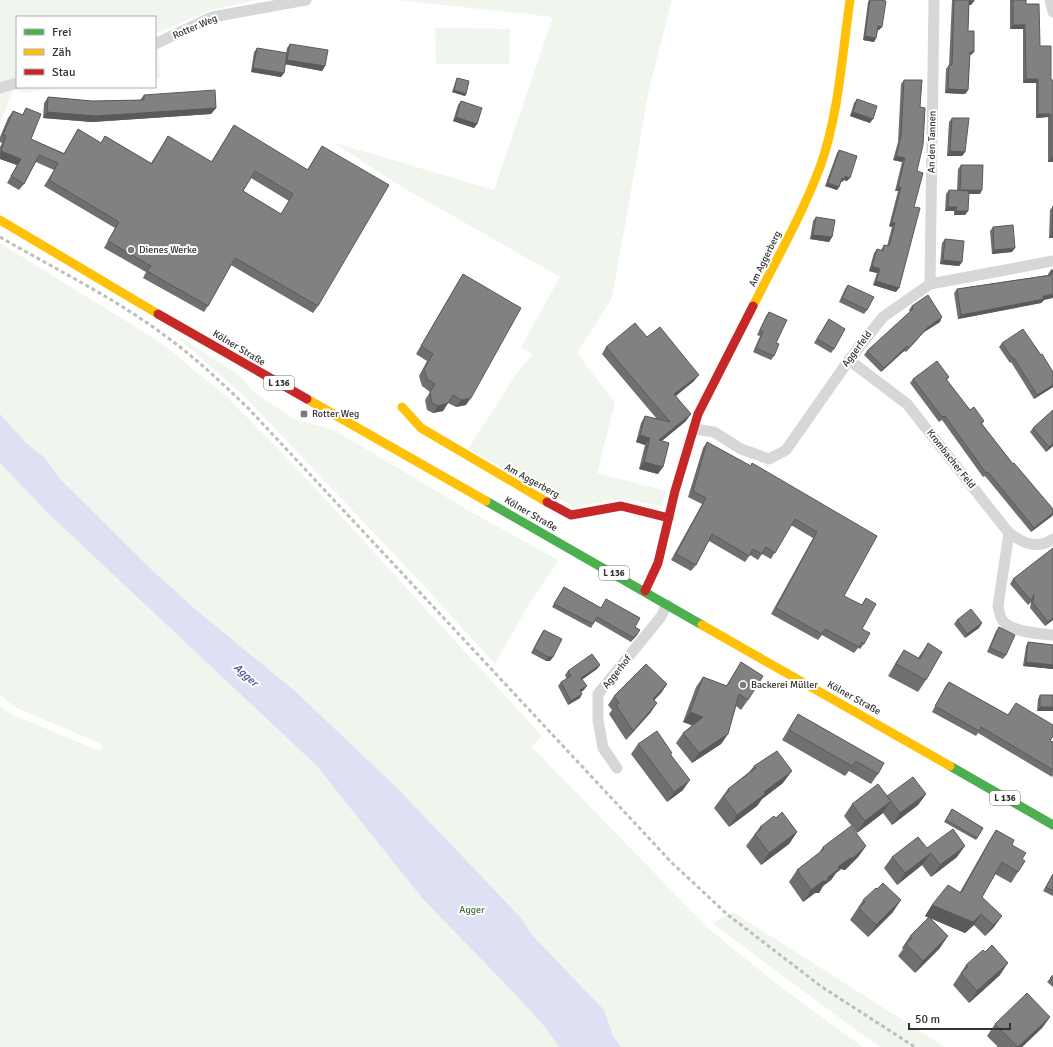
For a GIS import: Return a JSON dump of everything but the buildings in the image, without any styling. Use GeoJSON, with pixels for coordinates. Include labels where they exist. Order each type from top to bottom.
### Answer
{"type":"FeatureCollection","features":[{"type":"Feature","properties":{"kind":"main road","name":"Am Aggerberg"},"geometry":{"type":"LineString","coordinates":[[645,591],[658,563],[698,414],[806,200],[820,166],[831,128],[850,0]]}},
{"type":"Feature","properties":{"kind":"main road","name":"Kölner Straße"},"geometry":{"type":"LineString","coordinates":[[0,220],[254,370],[308,399],[645,591],[774,667],[1053,825]]}},
{"type":"Feature","properties":{"kind":"main road","name":"Am Aggerberg"},"geometry":{"type":"LineString","coordinates":[[402,407],[421,428],[524,490],[571,515],[589,513],[621,506],[669,518]]}},
{"type":"Feature","properties":{"kind":"street","name":"Rotter Weg"},"geometry":{"type":"LineString","coordinates":[[156,44],[212,17],[306,0]]}},
{"type":"Feature","properties":{"kind":"street","name":"An den Tannen"},"geometry":{"type":"LineString","coordinates":[[930,284],[934,0]]}},
{"type":"Feature","properties":{"kind":"street"},"geometry":{"type":"LineString","coordinates":[[1050,0],[1053,12]]}},
{"type":"Feature","properties":{"kind":"street"},"geometry":{"type":"LineString","coordinates":[[0,88],[16,83]]}},
{"type":"Feature","properties":{"kind":"street","name":"Aggerfeld"},"geometry":{"type":"LineString","coordinates":[[694,429],[714,432],[741,449],[769,459],[786,450],[849,360],[883,317],[930,284],[1053,262]]}},
{"type":"Feature","properties":{"kind":"street","name":"Krombacher Feld"},"geometry":{"type":"LineString","coordinates":[[849,360],[907,404],[1008,533],[1022,542],[1036,545],[1045,544],[1053,539]]}},
{"type":"Feature","properties":{"kind":"street"},"geometry":{"type":"LineString","coordinates":[[1008,533],[998,606],[1000,615],[1004,623],[1023,631],[1053,635]]}},
{"type":"Feature","properties":{"kind":"street","name":"Aggerhof"},"geometry":{"type":"LineString","coordinates":[[617,768],[603,748],[598,720],[598,694],[660,618],[667,604]]}},
{"type":"Feature","properties":{"kind":"green space"},"geometry":{"type":"Polygon","coordinates":[[[0,0],[256,0],[211,10],[157,33],[160,78],[156,78],[156,16],[16,16],[16,88],[61,88],[26,92],[13,90],[0,125],[0,0]]]}},
{"type":"Feature","properties":{"kind":"green space"},"geometry":{"type":"Polygon","coordinates":[[[398,0],[672,0],[649,90],[612,298],[577,353],[615,403],[597,473],[666,491],[662,506],[619,499],[575,507],[468,449],[517,373],[533,354],[521,347],[560,277],[402,187],[332,142],[494,190],[553,17],[398,0]]]}},
{"type":"Feature","properties":{"kind":"green space"},"geometry":{"type":"Polygon","coordinates":[[[435,28],[510,29],[509,64],[436,64],[435,28]]]}},
{"type":"Feature","properties":{"kind":"green space"},"geometry":{"type":"Polygon","coordinates":[[[0,243],[160,342],[226,396],[294,465],[542,736],[532,747],[709,929],[782,988],[863,1047],[0,1047],[0,706],[13,715],[98,750],[103,749],[102,744],[16,708],[0,695],[0,243]]]}},
{"type":"Feature","properties":{"kind":"green space"},"geometry":{"type":"Polygon","coordinates":[[[178,338],[183,339],[238,374],[254,392],[294,419],[334,430],[475,514],[558,560],[526,609],[495,664],[426,588],[247,399],[178,338]]]}},
{"type":"Feature","properties":{"kind":"green space"},"geometry":{"type":"Polygon","coordinates":[[[733,912],[945,1047],[881,1047],[868,1039],[712,923],[733,912]]]}},
{"type":"Feature","properties":{"kind":"water","name":"Agger"},"geometry":{"type":"Polygon","coordinates":[[[0,414],[26,443],[45,458],[60,479],[155,573],[195,609],[296,692],[396,787],[521,918],[531,934],[604,1010],[613,1036],[621,1047],[559,1047],[545,1027],[517,996],[422,898],[317,766],[51,516],[0,463],[0,414]]]}},
{"type":"Feature","properties":{"kind":"railway"},"geometry":{"type":"LineString","coordinates":[[0,237],[125,308],[175,343],[208,370],[249,409],[672,863],[728,915],[822,987],[915,1047]]}},
{"type":"Feature","properties":{"kind":"traffic: fast"},"geometry":{"type":"LineString","coordinates":[[486,501],[702,625]]}},
{"type":"Feature","properties":{"kind":"traffic: fast"},"geometry":{"type":"LineString","coordinates":[[950,766],[1053,825]]}},
{"type":"Feature","properties":{"kind":"traffic: slow"},"geometry":{"type":"LineString","coordinates":[[753,306],[805,202],[820,167],[832,126],[836,105],[850,0]]}},
{"type":"Feature","properties":{"kind":"traffic: slow"},"geometry":{"type":"LineString","coordinates":[[0,220],[158,314]]}},
{"type":"Feature","properties":{"kind":"traffic: slow"},"geometry":{"type":"LineString","coordinates":[[307,399],[486,501]]}},
{"type":"Feature","properties":{"kind":"traffic: slow"},"geometry":{"type":"LineString","coordinates":[[402,407],[421,428],[547,502]]}},
{"type":"Feature","properties":{"kind":"traffic: slow"},"geometry":{"type":"LineString","coordinates":[[702,625],[950,766]]}},
{"type":"Feature","properties":{"kind":"traffic: jam"},"geometry":{"type":"LineString","coordinates":[[645,591],[658,563],[675,491],[698,414],[753,306]]}},
{"type":"Feature","properties":{"kind":"traffic: jam"},"geometry":{"type":"LineString","coordinates":[[158,314],[307,399]]}},
{"type":"Feature","properties":{"kind":"traffic: jam"},"geometry":{"type":"LineString","coordinates":[[547,502],[571,515],[621,506],[669,518]]}},
{"type":"Feature","properties":{"kind":"place","name":"Dienes Werke"},"geometry":{"type":"Point","coordinates":[131,250]}},
{"type":"Feature","properties":{"kind":"place","name":"Rotter Weg"},"geometry":{"type":"Point","coordinates":[304,414]}},
{"type":"Feature","properties":{"kind":"place","name":"Backerei Müller"},"geometry":{"type":"Point","coordinates":[743,685]}}]}
